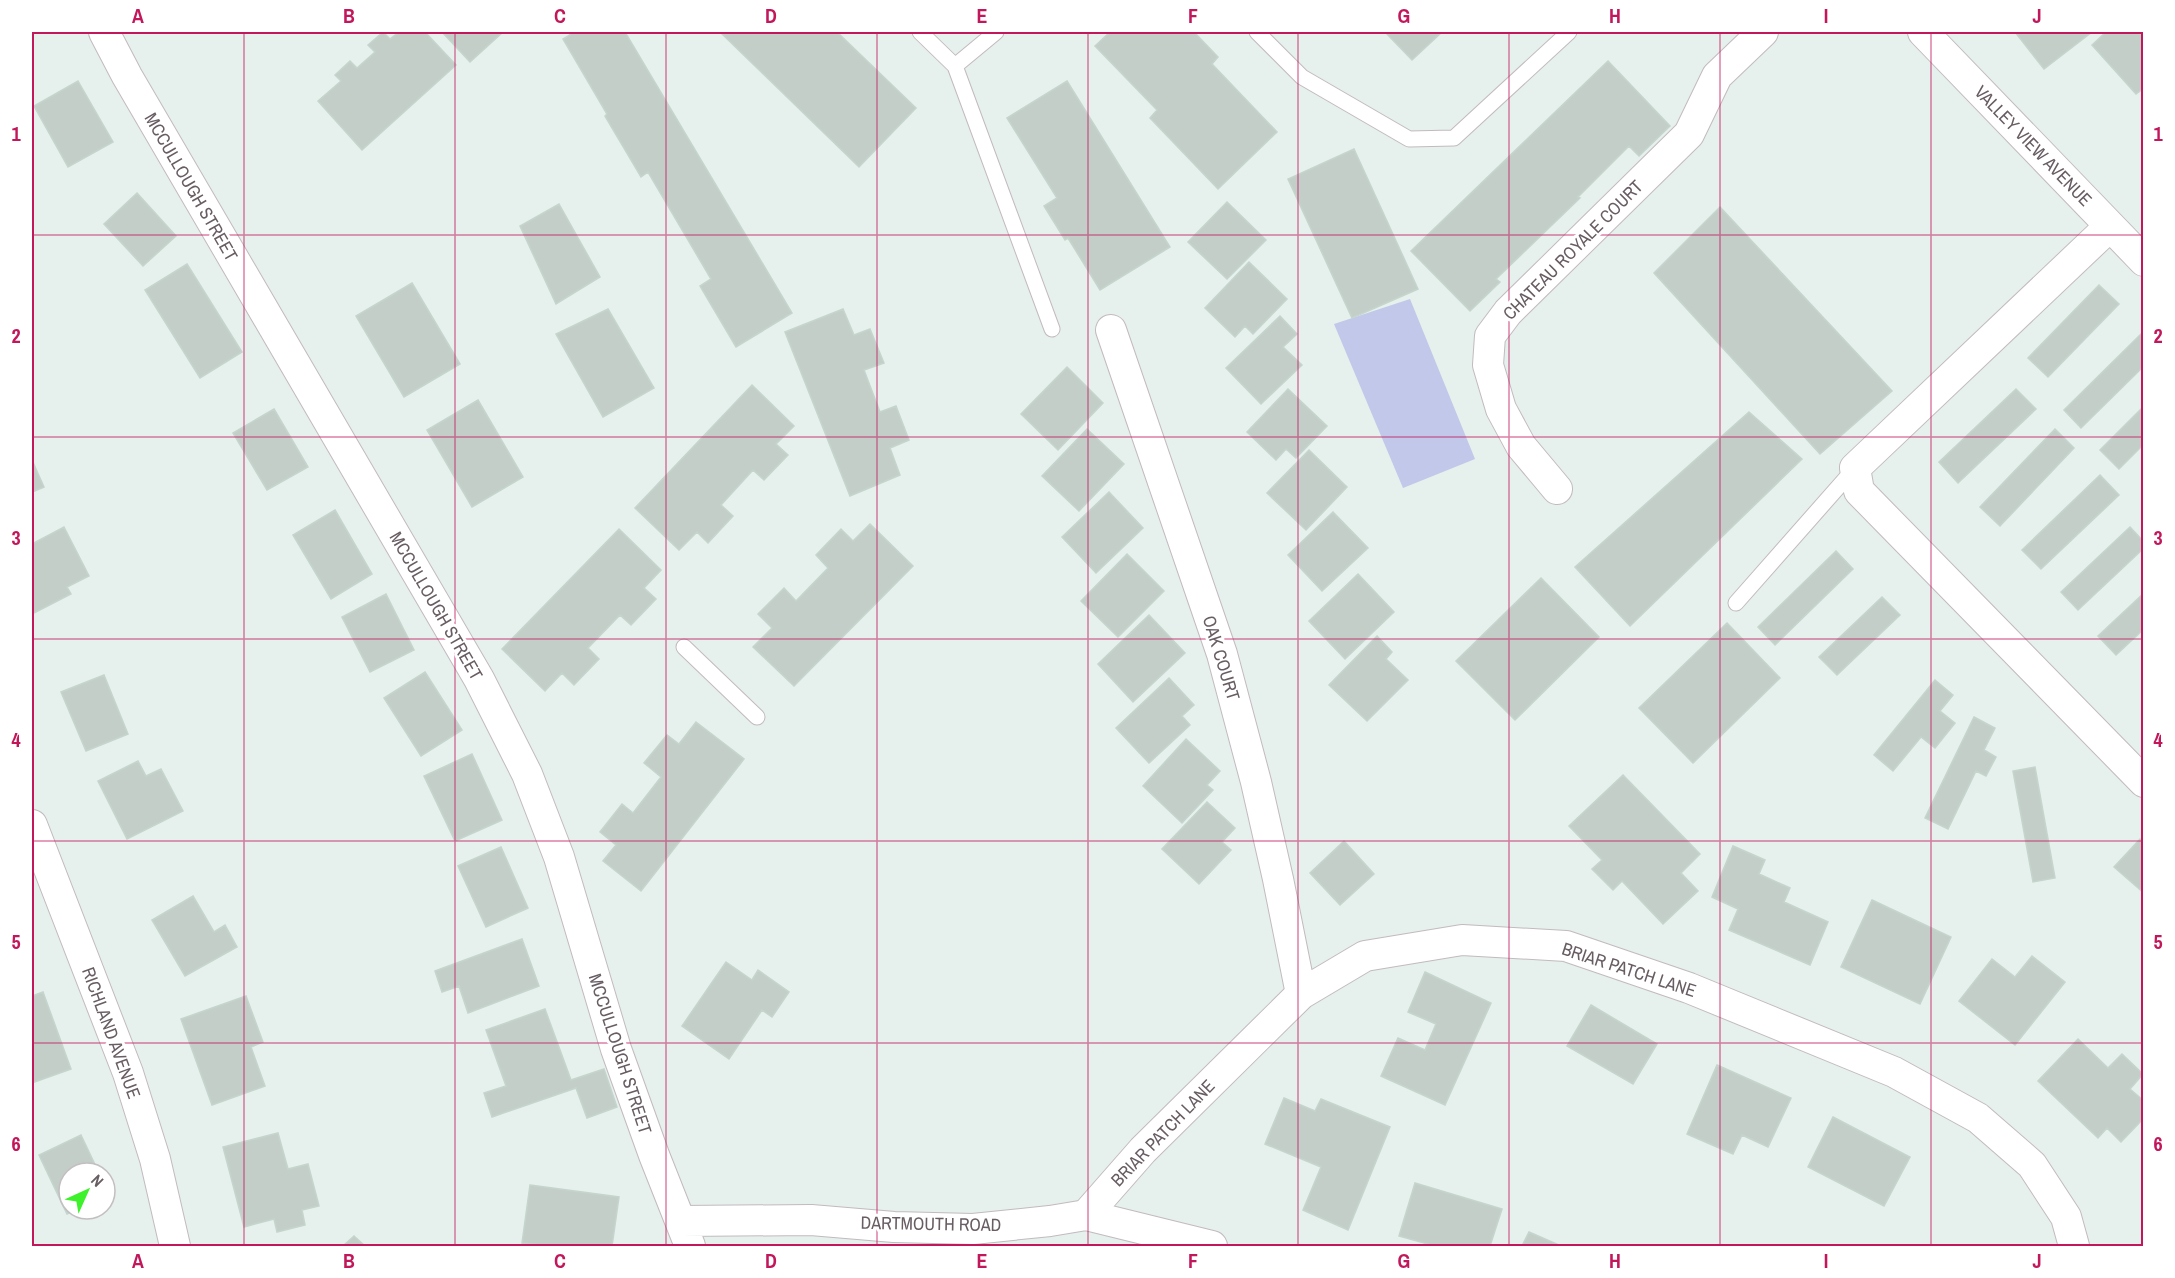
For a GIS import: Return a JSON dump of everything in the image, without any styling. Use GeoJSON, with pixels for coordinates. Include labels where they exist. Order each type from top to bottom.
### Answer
{"type":"FeatureCollection","features":[{"type":"Feature","properties":{"kind":"street","name":"MCCULLOUGH STREET"},"geometry":{"type":"LineString","coordinates":[[104,32],[127,76],[479,679],[527,774],[559,857],[616,1049],[654,1155],[680,1238]]}},
{"type":"Feature","properties":{"kind":"street","name":"CHATEAU ROYALE COURT"},"geometry":{"type":"LineString","coordinates":[[1557,489],[1521,446],[1501,409],[1488,365],[1490,336],[1508,312],[1689,135],[1717,76],[1763,32]]}},
{"type":"Feature","properties":{"kind":"street","name":"VALLEY VIEW AVENUE"},"geometry":{"type":"LineString","coordinates":[[1923,32],[2144,261]]}},
{"type":"Feature","properties":{"kind":"street"},"geometry":{"type":"LineString","coordinates":[[2110,226],[1855,468],[1859,491],[2144,782]]}},
{"type":"Feature","properties":{"kind":"street","name":"OAK COURT"},"geometry":{"type":"LineString","coordinates":[[1112,330],[1222,654],[1256,782],[1301,994]]}},
{"type":"Feature","properties":{"kind":"street","name":"RICHLAND AVENUE"},"geometry":{"type":"LineString","coordinates":[[32,825],[128,1073],[154,1159],[175,1246]]}},
{"type":"Feature","properties":{"kind":"street","name":"BRIAR PATCH LANE"},"geometry":{"type":"LineString","coordinates":[[1086,1215],[1143,1150],[1301,994],[1365,956],[1462,940],[1566,946],[1689,988],[1894,1072],[1978,1118],[2032,1165],[2066,1217],[2074,1246]]}},
{"type":"Feature","properties":{"kind":"street","name":"DARTMOUTH ROAD"},"geometry":{"type":"LineString","coordinates":[[680,1238],[811,1220],[894,1227],[973,1228],[1050,1221],[1086,1215],[1212,1246]]}},
{"type":"Feature","properties":{"kind":"lane"},"geometry":{"type":"LineString","coordinates":[[920,32],[955,66],[1052,329]]}},
{"type":"Feature","properties":{"kind":"lane"},"geometry":{"type":"LineString","coordinates":[[955,66],[996,32]]}},
{"type":"Feature","properties":{"kind":"lane"},"geometry":{"type":"LineString","coordinates":[[1257,32],[1302,78],[1410,139],[1454,138],[1569,32]]}},
{"type":"Feature","properties":{"kind":"lane"},"geometry":{"type":"LineString","coordinates":[[1736,603],[1855,468]]}},
{"type":"Feature","properties":{"kind":"lane"},"geometry":{"type":"LineString","coordinates":[[684,647],[757,717]]}},
{"type":"Feature","properties":{"kind":"shaded area"},"geometry":{"type":"Polygon","coordinates":[[[1410,299],[1475,459],[1403,488],[1334,324],[1410,299]]]}},
{"type":"Feature","properties":{"kind":"building"},"geometry":{"type":"Polygon","coordinates":[[[383,32],[390,39],[399,32],[425,32],[456,65],[362,150],[318,101],[341,81],[335,75],[350,61],[357,68],[375,52],[368,45],[383,32]]]}},
{"type":"Feature","properties":{"kind":"building"},"geometry":{"type":"Polygon","coordinates":[[[442,32],[503,32],[470,62],[442,32]]]}},
{"type":"Feature","properties":{"kind":"building"},"geometry":{"type":"Polygon","coordinates":[[[568,32],[625,32],[792,313],[736,347],[700,286],[711,279],[648,172],[641,177],[605,116],[607,114],[563,39],[570,35],[568,32]]]}},
{"type":"Feature","properties":{"kind":"building"},"geometry":{"type":"Polygon","coordinates":[[[720,32],[837,32],[916,108],[859,167],[720,32]]]}},
{"type":"Feature","properties":{"kind":"building"},"geometry":{"type":"Polygon","coordinates":[[[1110,32],[1194,32],[1218,57],[1212,64],[1277,132],[1218,189],[1150,118],[1157,110],[1095,46],[1110,32]]]}},
{"type":"Feature","properties":{"kind":"building"},"geometry":{"type":"Polygon","coordinates":[[[1385,32],[1442,32],[1412,60],[1385,32]]]}},
{"type":"Feature","properties":{"kind":"building"},"geometry":{"type":"Polygon","coordinates":[[[2015,32],[2092,32],[2044,69],[2015,32]]]}},
{"type":"Feature","properties":{"kind":"building"},"geometry":{"type":"Polygon","coordinates":[[[2106,32],[2144,32],[2144,88],[2136,94],[2092,45],[2106,32]]]}},
{"type":"Feature","properties":{"kind":"building"},"geometry":{"type":"Polygon","coordinates":[[[1608,61],[1670,126],[1639,156],[1629,146],[1578,197],[1580,198],[1496,279],[1500,282],[1470,311],[1411,251],[1608,61]]]}},
{"type":"Feature","properties":{"kind":"building"},"geometry":{"type":"Polygon","coordinates":[[[78,81],[113,142],[68,167],[34,106],[78,81]]]}},
{"type":"Feature","properties":{"kind":"building"},"geometry":{"type":"Polygon","coordinates":[[[1067,81],[1170,247],[1100,290],[1068,238],[1065,240],[1044,206],[1057,198],[1007,118],[1067,81]]]}},
{"type":"Feature","properties":{"kind":"building"},"geometry":{"type":"Polygon","coordinates":[[[1354,149],[1418,289],[1352,318],[1288,179],[1354,149]]]}},
{"type":"Feature","properties":{"kind":"building"},"geometry":{"type":"Polygon","coordinates":[[[137,193],[176,236],[143,266],[104,224],[137,193]]]}},
{"type":"Feature","properties":{"kind":"building"},"geometry":{"type":"Polygon","coordinates":[[[1227,202],[1266,240],[1227,279],[1188,242],[1227,202]]]}},
{"type":"Feature","properties":{"kind":"building"},"geometry":{"type":"Polygon","coordinates":[[[559,204],[600,277],[556,304],[520,226],[559,204]]]}},
{"type":"Feature","properties":{"kind":"building"},"geometry":{"type":"Polygon","coordinates":[[[1720,207],[1892,391],[1820,454],[1654,273],[1720,207]]]}},
{"type":"Feature","properties":{"kind":"building"},"geometry":{"type":"Polygon","coordinates":[[[1249,262],[1287,299],[1253,334],[1245,326],[1235,337],[1205,308],[1249,262]]]}},
{"type":"Feature","properties":{"kind":"building"},"geometry":{"type":"Polygon","coordinates":[[[187,264],[242,352],[200,378],[145,290],[187,264]]]}},
{"type":"Feature","properties":{"kind":"building"},"geometry":{"type":"Polygon","coordinates":[[[412,283],[460,364],[404,397],[356,316],[412,283]]]}},
{"type":"Feature","properties":{"kind":"building"},"geometry":{"type":"Polygon","coordinates":[[[2099,285],[2119,304],[2048,377],[2028,358],[2099,285]]]}},
{"type":"Feature","properties":{"kind":"building"},"geometry":{"type":"Polygon","coordinates":[[[608,309],[654,388],[603,417],[556,334],[608,309]]]}},
{"type":"Feature","properties":{"kind":"building"},"geometry":{"type":"Polygon","coordinates":[[[843,309],[854,335],[870,329],[884,363],[864,370],[880,412],[896,406],[909,440],[890,448],[900,475],[850,496],[785,332],[843,309]]]}},
{"type":"Feature","properties":{"kind":"building"},"geometry":{"type":"Polygon","coordinates":[[[1280,316],[1297,334],[1283,347],[1302,365],[1261,404],[1226,368],[1280,316]]]}},
{"type":"Feature","properties":{"kind":"building"},"geometry":{"type":"Polygon","coordinates":[[[2144,331],[2144,366],[2081,428],[2064,410],[2144,331]]]}},
{"type":"Feature","properties":{"kind":"building"},"geometry":{"type":"Polygon","coordinates":[[[1067,367],[1103,403],[1058,450],[1021,414],[1067,367]]]}},
{"type":"Feature","properties":{"kind":"building"},"geometry":{"type":"Polygon","coordinates":[[[752,385],[794,426],[776,444],[788,455],[764,480],[753,470],[721,505],[733,516],[708,543],[697,532],[679,550],[635,508],[752,385]]]}},
{"type":"Feature","properties":{"kind":"building"},"geometry":{"type":"Polygon","coordinates":[[[1288,389],[1327,426],[1296,458],[1286,449],[1276,460],[1247,432],[1288,389]]]}},
{"type":"Feature","properties":{"kind":"building"},"geometry":{"type":"Polygon","coordinates":[[[2016,389],[2036,409],[1958,483],[1939,462],[2016,389]]]}},
{"type":"Feature","properties":{"kind":"building"},"geometry":{"type":"Polygon","coordinates":[[[478,400],[523,477],[472,507],[427,430],[478,400]]]}},
{"type":"Feature","properties":{"kind":"building"},"geometry":{"type":"Polygon","coordinates":[[[2144,406],[2144,444],[2119,469],[2100,450],[2144,406]]]}},
{"type":"Feature","properties":{"kind":"building"},"geometry":{"type":"Polygon","coordinates":[[[274,409],[308,467],[267,490],[233,433],[274,409]]]}},
{"type":"Feature","properties":{"kind":"building"},"geometry":{"type":"Polygon","coordinates":[[[1749,412],[1802,459],[1630,626],[1575,567],[1749,412]]]}},
{"type":"Feature","properties":{"kind":"building"},"geometry":{"type":"Polygon","coordinates":[[[1087,429],[1124,464],[1079,511],[1042,476],[1087,429]]]}},
{"type":"Feature","properties":{"kind":"building"},"geometry":{"type":"Polygon","coordinates":[[[2055,429],[2074,448],[2000,526],[1980,507],[2055,429]]]}},
{"type":"Feature","properties":{"kind":"building"},"geometry":{"type":"Polygon","coordinates":[[[1309,450],[1347,487],[1306,530],[1267,493],[1309,450]]]}},
{"type":"Feature","properties":{"kind":"building"},"geometry":{"type":"Polygon","coordinates":[[[32,460],[44,487],[32,492],[32,460]]]}},
{"type":"Feature","properties":{"kind":"building"},"geometry":{"type":"Polygon","coordinates":[[[2100,475],[2119,495],[2041,569],[2022,550],[2100,475]]]}},
{"type":"Feature","properties":{"kind":"building"},"geometry":{"type":"Polygon","coordinates":[[[1109,492],[1143,528],[1096,573],[1062,537],[1109,492]]]}},
{"type":"Feature","properties":{"kind":"building"},"geometry":{"type":"Polygon","coordinates":[[[335,510],[372,574],[331,599],[293,535],[335,510]]]}},
{"type":"Feature","properties":{"kind":"building"},"geometry":{"type":"Polygon","coordinates":[[[1333,512],[1368,548],[1322,591],[1288,555],[1333,512]]]}},
{"type":"Feature","properties":{"kind":"building"},"geometry":{"type":"Polygon","coordinates":[[[870,524],[913,566],[794,686],[753,647],[772,628],[758,614],[784,588],[796,601],[828,568],[816,555],[841,529],[853,541],[870,524]]]}},
{"type":"Feature","properties":{"kind":"building"},"geometry":{"type":"Polygon","coordinates":[[[64,527],[89,576],[67,587],[71,594],[32,614],[32,544],[64,527]]]}},
{"type":"Feature","properties":{"kind":"building"},"geometry":{"type":"Polygon","coordinates":[[[2130,527],[2144,542],[2144,548],[2078,610],[2061,592],[2130,527]]]}},
{"type":"Feature","properties":{"kind":"building"},"geometry":{"type":"Polygon","coordinates":[[[619,529],[661,570],[644,588],[656,599],[631,625],[620,615],[588,648],[599,659],[574,685],[562,673],[545,691],[502,649],[619,529]]]}},
{"type":"Feature","properties":{"kind":"building"},"geometry":{"type":"Polygon","coordinates":[[[1836,551],[1853,569],[1775,645],[1758,627],[1836,551]]]}},
{"type":"Feature","properties":{"kind":"building"},"geometry":{"type":"Polygon","coordinates":[[[1127,554],[1164,591],[1118,637],[1081,601],[1127,554]]]}},
{"type":"Feature","properties":{"kind":"building"},"geometry":{"type":"Polygon","coordinates":[[[1358,574],[1394,612],[1345,659],[1309,621],[1358,574]]]}},
{"type":"Feature","properties":{"kind":"building"},"geometry":{"type":"Polygon","coordinates":[[[1541,578],[1599,637],[1515,720],[1456,661],[1541,578]]]}},
{"type":"Feature","properties":{"kind":"building"},"geometry":{"type":"Polygon","coordinates":[[[2144,593],[2144,629],[2116,655],[2098,636],[2144,593]]]}},
{"type":"Feature","properties":{"kind":"building"},"geometry":{"type":"Polygon","coordinates":[[[386,594],[414,650],[370,672],[342,617],[386,594]]]}},
{"type":"Feature","properties":{"kind":"building"},"geometry":{"type":"Polygon","coordinates":[[[1882,597],[1900,615],[1837,675],[1819,657],[1882,597]]]}},
{"type":"Feature","properties":{"kind":"building"},"geometry":{"type":"Polygon","coordinates":[[[1149,615],[1185,653],[1133,702],[1098,664],[1149,615]]]}},
{"type":"Feature","properties":{"kind":"building"},"geometry":{"type":"Polygon","coordinates":[[[1727,623],[1780,678],[1693,763],[1639,708],[1727,623]]]}},
{"type":"Feature","properties":{"kind":"building"},"geometry":{"type":"Polygon","coordinates":[[[1377,636],[1392,652],[1386,659],[1408,680],[1367,721],[1329,685],[1377,636]]]}},
{"type":"Feature","properties":{"kind":"building"},"geometry":{"type":"Polygon","coordinates":[[[425,672],[462,730],[421,756],[384,698],[425,672]]]}},
{"type":"Feature","properties":{"kind":"building"},"geometry":{"type":"Polygon","coordinates":[[[104,675],[128,734],[86,751],[61,692],[104,675]]]}},
{"type":"Feature","properties":{"kind":"building"},"geometry":{"type":"Polygon","coordinates":[[[1169,678],[1194,705],[1182,716],[1190,725],[1149,763],[1116,728],[1169,678]]]}},
{"type":"Feature","properties":{"kind":"building"},"geometry":{"type":"Polygon","coordinates":[[[1935,680],[1953,695],[1940,711],[1955,723],[1935,748],[1921,737],[1893,771],[1874,755],[1935,680]]]}},
{"type":"Feature","properties":{"kind":"building"},"geometry":{"type":"Polygon","coordinates":[[[1974,717],[1995,728],[1984,750],[1996,757],[1986,776],[1976,771],[1948,829],[1925,818],[1974,717]]]}},
{"type":"Feature","properties":{"kind":"building"},"geometry":{"type":"Polygon","coordinates":[[[696,722],[744,759],[641,891],[603,861],[616,845],[600,832],[622,804],[633,813],[661,777],[644,763],[667,735],[679,744],[696,722]]]}},
{"type":"Feature","properties":{"kind":"building"},"geometry":{"type":"Polygon","coordinates":[[[1186,739],[1220,771],[1207,785],[1213,790],[1182,823],[1143,786],[1186,739]]]}},
{"type":"Feature","properties":{"kind":"building"},"geometry":{"type":"Polygon","coordinates":[[[472,754],[502,820],[455,841],[424,776],[472,754]]]}},
{"type":"Feature","properties":{"kind":"building"},"geometry":{"type":"Polygon","coordinates":[[[138,761],[146,776],[161,769],[183,811],[127,839],[98,781],[138,761]]]}},
{"type":"Feature","properties":{"kind":"building"},"geometry":{"type":"Polygon","coordinates":[[[2035,767],[2055,878],[2033,882],[2013,771],[2035,767]]]}},
{"type":"Feature","properties":{"kind":"building"},"geometry":{"type":"Polygon","coordinates":[[[1623,775],[1700,854],[1681,873],[1698,891],[1663,924],[1622,881],[1613,890],[1592,869],[1602,860],[1569,826],[1623,775]]]}},
{"type":"Feature","properties":{"kind":"building"},"geometry":{"type":"Polygon","coordinates":[[[1207,802],[1235,828],[1222,842],[1231,850],[1199,884],[1162,849],[1207,802]]]}},
{"type":"Feature","properties":{"kind":"building"},"geometry":{"type":"Polygon","coordinates":[[[2140,839],[2144,843],[2144,893],[2114,867],[2140,839]]]}},
{"type":"Feature","properties":{"kind":"building"},"geometry":{"type":"Polygon","coordinates":[[[1344,841],[1374,874],[1340,905],[1310,873],[1344,841]]]}},
{"type":"Feature","properties":{"kind":"building"},"geometry":{"type":"Polygon","coordinates":[[[1733,846],[1765,860],[1759,874],[1790,888],[1784,902],[1828,922],[1810,965],[1729,930],[1738,909],[1712,897],[1733,846]]]}},
{"type":"Feature","properties":{"kind":"building"},"geometry":{"type":"Polygon","coordinates":[[[501,847],[528,908],[486,927],[458,866],[501,847]]]}},
{"type":"Feature","properties":{"kind":"building"},"geometry":{"type":"Polygon","coordinates":[[[193,896],[214,932],[225,925],[237,947],[185,976],[152,920],[193,896]]]}},
{"type":"Feature","properties":{"kind":"building"},"geometry":{"type":"Polygon","coordinates":[[[1872,900],[1951,937],[1920,1004],[1841,967],[1872,900]]]}},
{"type":"Feature","properties":{"kind":"building"},"geometry":{"type":"Polygon","coordinates":[[[522,939],[539,986],[468,1013],[459,986],[442,992],[435,971],[522,939]]]}},
{"type":"Feature","properties":{"kind":"building"},"geometry":{"type":"Polygon","coordinates":[[[2032,956],[2065,982],[2015,1045],[1959,1001],[1992,959],[2015,977],[2032,956]]]}},
{"type":"Feature","properties":{"kind":"building"},"geometry":{"type":"Polygon","coordinates":[[[726,962],[752,980],[758,970],[789,992],[772,1017],[762,1010],[729,1059],[682,1026],[726,962]]]}},
{"type":"Feature","properties":{"kind":"building"},"geometry":{"type":"Polygon","coordinates":[[[1425,972],[1491,1003],[1445,1105],[1381,1076],[1398,1038],[1425,1050],[1436,1024],[1408,1012],[1425,972]]]}},
{"type":"Feature","properties":{"kind":"building"},"geometry":{"type":"Polygon","coordinates":[[[43,992],[71,1069],[32,1083],[32,996],[43,992]]]}},
{"type":"Feature","properties":{"kind":"building"},"geometry":{"type":"Polygon","coordinates":[[[246,996],[263,1042],[251,1047],[265,1086],[212,1105],[181,1019],[246,996]]]}},
{"type":"Feature","properties":{"kind":"building"},"geometry":{"type":"Polygon","coordinates":[[[1591,1005],[1657,1044],[1633,1084],[1567,1046],[1591,1005]]]}},
{"type":"Feature","properties":{"kind":"building"},"geometry":{"type":"Polygon","coordinates":[[[545,1009],[571,1080],[604,1069],[617,1107],[587,1118],[576,1088],[492,1117],[484,1093],[506,1086],[486,1030],[545,1009]]]}},
{"type":"Feature","properties":{"kind":"building"},"geometry":{"type":"Polygon","coordinates":[[[2078,1039],[2108,1068],[2122,1054],[2143,1074],[2130,1089],[2144,1101],[2144,1118],[2121,1142],[2107,1128],[2098,1138],[2038,1081],[2078,1039]]]}},
{"type":"Feature","properties":{"kind":"building"},"geometry":{"type":"Polygon","coordinates":[[[1717,1065],[1791,1098],[1768,1147],[1742,1135],[1733,1154],[1687,1134],[1717,1065]]]}},
{"type":"Feature","properties":{"kind":"building"},"geometry":{"type":"Polygon","coordinates":[[[1284,1098],[1315,1111],[1321,1099],[1390,1127],[1348,1230],[1303,1210],[1321,1167],[1265,1144],[1284,1098]]]}},
{"type":"Feature","properties":{"kind":"building"},"geometry":{"type":"Polygon","coordinates":[[[1833,1117],[1910,1157],[1884,1206],[1808,1167],[1833,1117]]]}},
{"type":"Feature","properties":{"kind":"building"},"geometry":{"type":"Polygon","coordinates":[[[278,1133],[288,1169],[308,1164],[319,1206],[302,1210],[305,1225],[277,1232],[274,1219],[244,1227],[223,1147],[278,1133]]]}},
{"type":"Feature","properties":{"kind":"building"},"geometry":{"type":"Polygon","coordinates":[[[81,1135],[93,1161],[57,1161],[57,1193],[39,1155],[81,1135]]]}},
{"type":"Feature","properties":{"kind":"building"},"geometry":{"type":"Polygon","coordinates":[[[1415,1183],[1502,1209],[1490,1246],[1435,1246],[1399,1236],[1415,1183]]]}},
{"type":"Feature","properties":{"kind":"building"},"geometry":{"type":"Polygon","coordinates":[[[530,1185],[619,1197],[612,1246],[547,1246],[522,1243],[530,1185]]]}},
{"type":"Feature","properties":{"kind":"building"},"geometry":{"type":"Polygon","coordinates":[[[1529,1232],[1561,1246],[1522,1246],[1529,1232]]]}},
{"type":"Feature","properties":{"kind":"building"},"geometry":{"type":"Polygon","coordinates":[[[354,1236],[365,1246],[343,1246],[354,1236]]]}}]}
